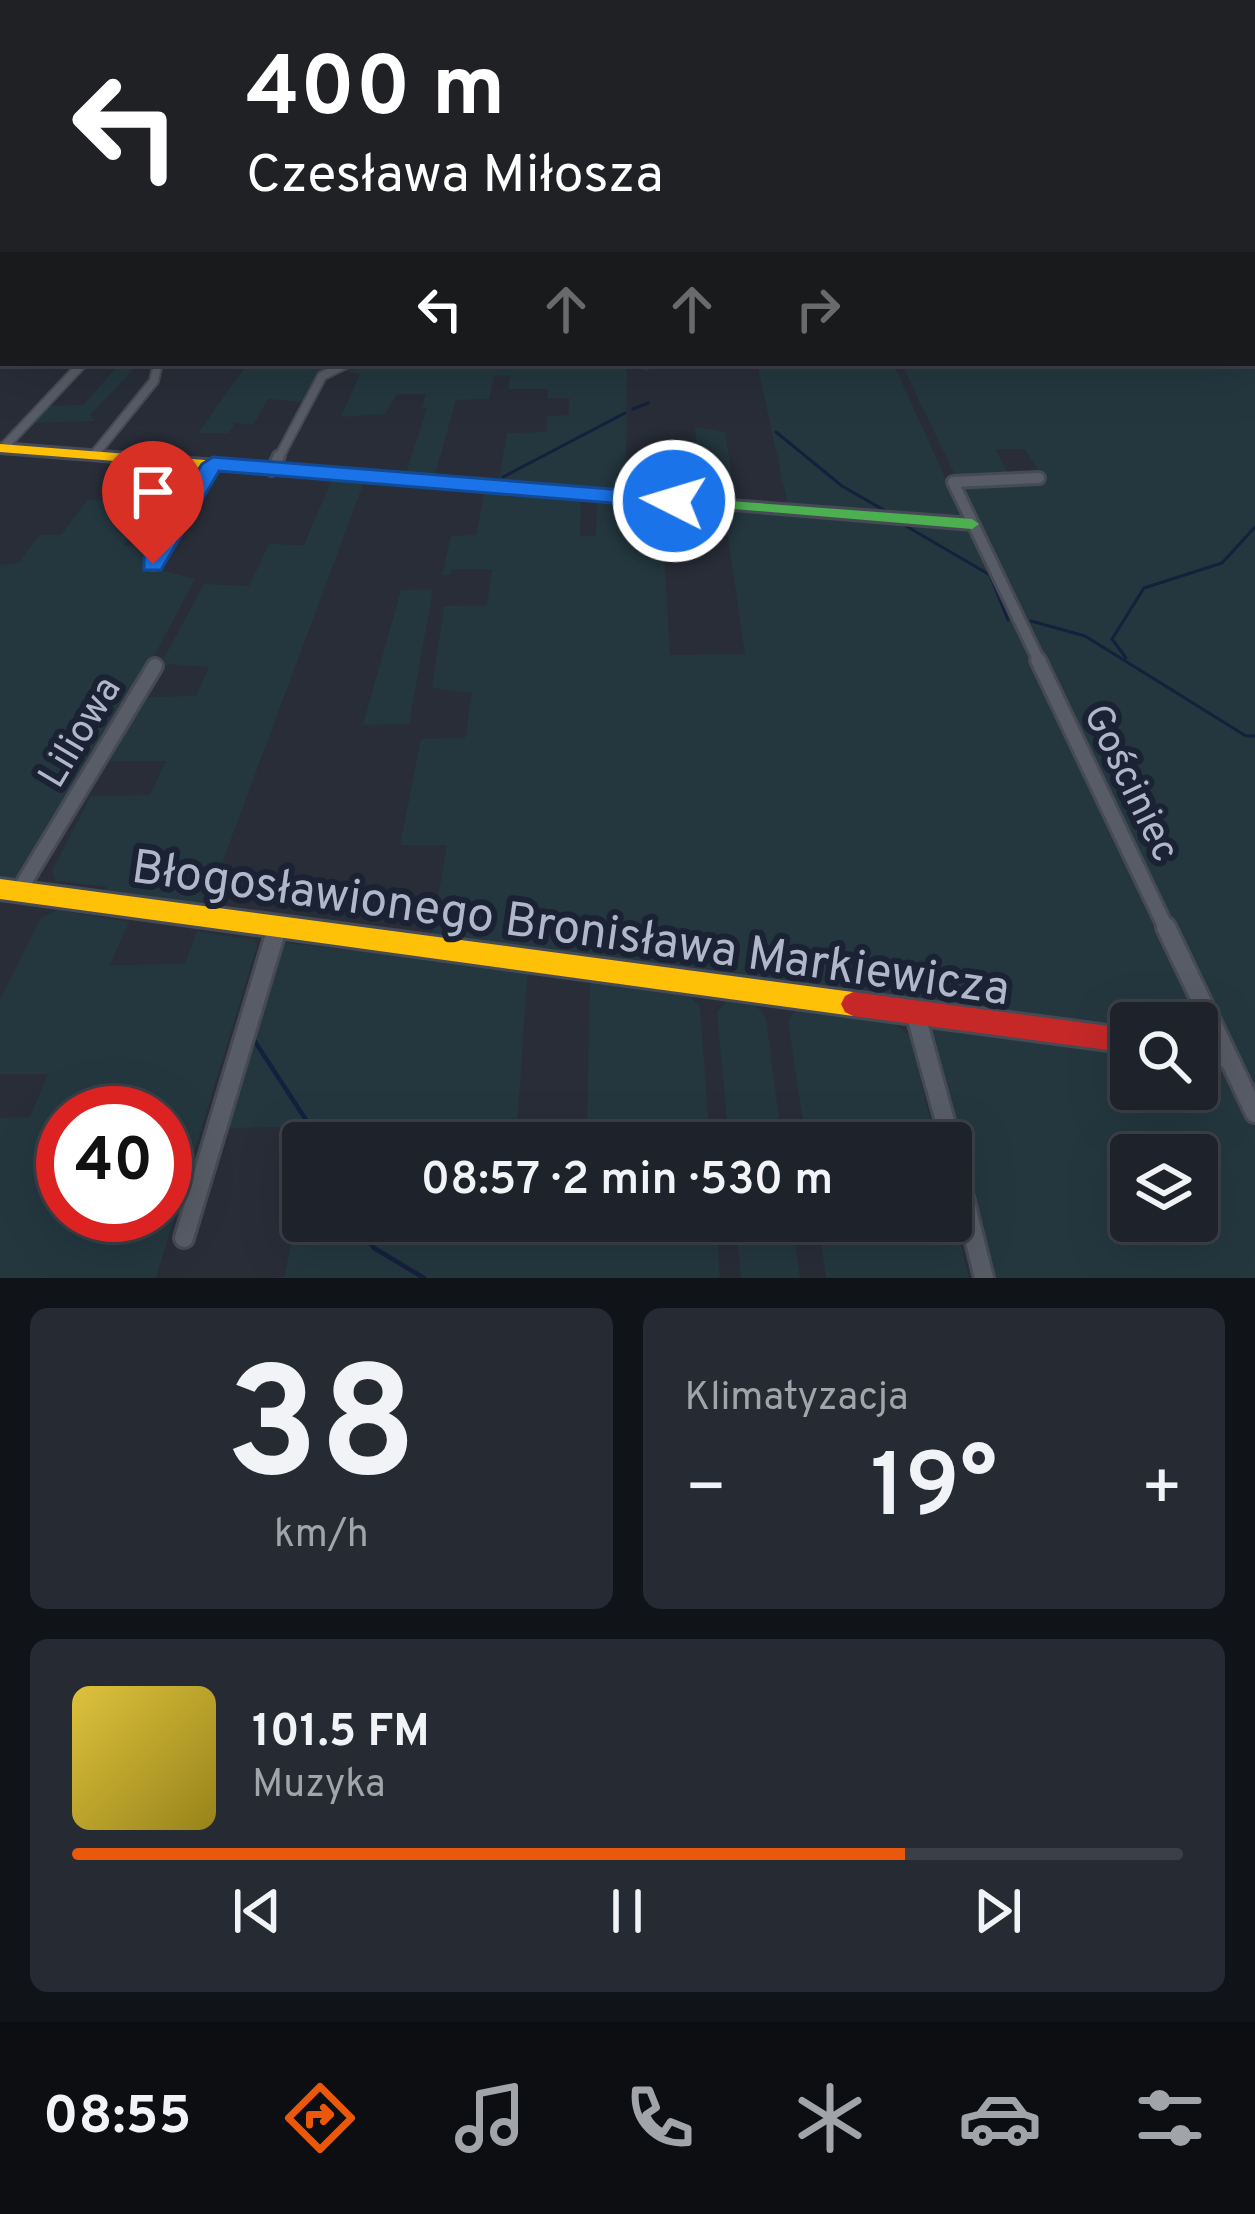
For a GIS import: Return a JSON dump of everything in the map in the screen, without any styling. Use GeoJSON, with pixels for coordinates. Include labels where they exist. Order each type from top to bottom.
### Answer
{"type":"FeatureCollection","features":[{"type":"Feature","properties":{"kind":"street"},"geometry":{"type":"LineString","coordinates":[[1,448],[80,366]]}},
{"type":"Feature","properties":{"kind":"street"},"geometry":{"type":"LineString","coordinates":[[94,454],[154,381],[157,366]]}},
{"type":"Feature","properties":{"kind":"street"},"geometry":{"type":"LineString","coordinates":[[272,470],[322,376],[342,366]]}},
{"type":"Feature","properties":{"kind":"street"},"geometry":{"type":"LineString","coordinates":[[1,448],[972,524]]}},
{"type":"Feature","properties":{"kind":"street"},"geometry":{"type":"LineString","coordinates":[[153,564],[213,464]]}},
{"type":"Feature","properties":{"kind":"street","name":"Gościniec"},"geometry":{"type":"LineString","coordinates":[[1039,478],[954,480],[1255,1113]]}},
{"type":"Feature","properties":{"kind":"street","name":"Liliowa"},"geometry":{"type":"LineString","coordinates":[[10,890],[155,666]]}},
{"type":"Feature","properties":{"kind":"street","name":"Błogosławionego Bronisława Markiewicza"},"geometry":{"type":"LineString","coordinates":[[10,890],[1110,1038]]}},
{"type":"Feature","properties":{"kind":"street"},"geometry":{"type":"LineString","coordinates":[[192,1211],[277,928]]}},
{"type":"Feature","properties":{"kind":"street"},"geometry":{"type":"LineString","coordinates":[[915,1012],[945,1122]]}},
{"type":"Feature","properties":{"kind":"street"},"geometry":{"type":"LineString","coordinates":[[1218,1056],[1228,1058]]}},
{"type":"Feature","properties":{"kind":"street"},"geometry":{"type":"LineString","coordinates":[[972,1229],[984,1278]]}},
{"type":"Feature","properties":{"kind":"shaded area"},"geometry":{"type":"Polygon","coordinates":[[[246,366],[336,366],[316,375],[301,402],[268,399],[253,425],[235,423],[229,433],[198,433],[246,366]]]}},
{"type":"Feature","properties":{"kind":"shaded area"},"geometry":{"type":"Polygon","coordinates":[[[627,366],[626,493],[498,483],[507,433],[546,432],[547,416],[569,415],[569,398],[547,398],[548,389],[508,389],[510,375],[494,376],[489,399],[456,400],[434,478],[405,476],[427,408],[422,407],[426,394],[397,394],[385,414],[341,417],[360,374],[344,367],[627,366]]]}},
{"type":"Feature","properties":{"kind":"shaded area"},"geometry":{"type":"Polygon","coordinates":[[[758,366],[894,366],[964,519],[788,506],[758,366]]]}},
{"type":"Feature","properties":{"kind":"shaded area"},"geometry":{"type":"Polygon","coordinates":[[[902,366],[1255,366],[1255,1090],[1218,1014],[1218,1002],[1212,1002],[958,481],[1045,481],[1025,449],[995,449],[1009,475],[955,475],[902,366]]]}},
{"type":"Feature","properties":{"kind":"shaded area"},"geometry":{"type":"Polygon","coordinates":[[[135,368],[90,415],[95,421],[31,423],[47,406],[83,405],[115,369],[135,368]]]}},
{"type":"Feature","properties":{"kind":"shaded area"},"geometry":{"type":"Polygon","coordinates":[[[695,427],[725,432],[732,474],[700,477],[695,427]]]}},
{"type":"Feature","properties":{"kind":"shaded area"},"geometry":{"type":"Polygon","coordinates":[[[332,479],[364,482],[205,909],[104,894],[107,887],[56,881],[52,871],[91,796],[150,795],[166,761],[110,761],[144,697],[196,696],[209,667],[170,664],[158,669],[204,584],[249,586],[269,544],[304,545],[332,479]]]}},
{"type":"Feature","properties":{"kind":"shaded area"},"geometry":{"type":"Polygon","coordinates":[[[485,490],[581,498],[580,536],[596,536],[597,499],[661,505],[670,655],[745,654],[725,515],[730,511],[969,530],[1193,1002],[1110,1002],[1110,1025],[431,939],[447,845],[400,845],[421,739],[465,738],[472,693],[432,688],[444,606],[487,605],[492,569],[452,569],[450,575],[442,575],[451,536],[476,535],[485,490]]]}},
{"type":"Feature","properties":{"kind":"shaded area"},"geometry":{"type":"Polygon","coordinates":[[[87,500],[153,501],[123,546],[156,546],[145,566],[195,579],[39,873],[28,881],[0,877],[0,565],[18,563],[40,535],[61,535],[87,500]]]}},
{"type":"Feature","properties":{"kind":"shaded area"},"geometry":{"type":"Polygon","coordinates":[[[433,589],[409,724],[363,725],[401,590],[433,589]]]}},
{"type":"Feature","properties":{"kind":"shaded area"},"geometry":{"type":"Polygon","coordinates":[[[56,910],[129,922],[110,965],[185,964],[197,931],[255,940],[257,946],[192,1160],[192,1086],[43,1086],[48,1074],[0,1074],[0,1000],[41,918],[56,910]]]}},
{"type":"Feature","properties":{"kind":"shaded area"},"geometry":{"type":"Polygon","coordinates":[[[279,942],[354,951],[357,943],[528,966],[517,1122],[282,1122],[282,1127],[224,1128],[279,942]]]}},
{"type":"Feature","properties":{"kind":"shaded area"},"geometry":{"type":"Polygon","coordinates":[[[590,982],[688,994],[700,1007],[708,1122],[587,1122],[590,982]]]}},
{"type":"Feature","properties":{"kind":"shaded area"},"geometry":{"type":"Polygon","coordinates":[[[727,1001],[756,1005],[766,1018],[779,1122],[727,1122],[717,1012],[727,1001]]]}},
{"type":"Feature","properties":{"kind":"shaded area"},"geometry":{"type":"Polygon","coordinates":[[[797,1009],[897,1025],[910,1037],[931,1122],[803,1122],[788,1020],[797,1009]]]}},
{"type":"Feature","properties":{"kind":"shaded area"},"geometry":{"type":"Polygon","coordinates":[[[929,1023],[1110,1045],[1110,1110],[1218,1110],[1218,1066],[1224,1068],[1255,1129],[1255,1278],[996,1278],[972,1187],[972,1122],[955,1122],[929,1023]]]}},
{"type":"Feature","properties":{"kind":"shaded area"},"geometry":{"type":"Polygon","coordinates":[[[36,1103],[36,1242],[167,1242],[156,1278],[0,1278],[0,1118],[30,1117],[36,1103]]]}},
{"type":"Feature","properties":{"kind":"shaded area"},"geometry":{"type":"Polygon","coordinates":[[[292,1242],[717,1242],[720,1278],[256,1278],[284,1277],[292,1242]]]}},
{"type":"Feature","properties":{"kind":"shaded area"},"geometry":{"type":"Polygon","coordinates":[[[738,1242],[795,1242],[800,1278],[741,1278],[738,1242]]]}},
{"type":"Feature","properties":{"kind":"shaded area"},"geometry":{"type":"Polygon","coordinates":[[[821,1242],[960,1242],[969,1278],[826,1278],[821,1242]]]}},
{"type":"Feature","properties":{"kind":"waterway"},"geometry":{"type":"LineString","coordinates":[[633,409],[648,403]]}},
{"type":"Feature","properties":{"kind":"waterway"},"geometry":{"type":"LineString","coordinates":[[503,477],[625,413]]}},
{"type":"Feature","properties":{"kind":"waterway"},"geometry":{"type":"LineString","coordinates":[[776,432],[842,486],[889,513]]}},
{"type":"Feature","properties":{"kind":"waterway"},"geometry":{"type":"LineString","coordinates":[[906,526],[990,575],[1008,620]]}},
{"type":"Feature","properties":{"kind":"waterway"},"geometry":{"type":"LineString","coordinates":[[1126,658],[1112,639],[1144,588],[1222,563],[1255,527]]}},
{"type":"Feature","properties":{"kind":"waterway"},"geometry":{"type":"LineString","coordinates":[[1031,621],[1085,636],[1246,736],[1255,736]]}},
{"type":"Feature","properties":{"kind":"waterway"},"geometry":{"type":"LineString","coordinates":[[254,1040],[307,1122]]}},
{"type":"Feature","properties":{"kind":"waterway"},"geometry":{"type":"LineString","coordinates":[[369,1242],[424,1278]]}},
{"type":"Feature","properties":{"kind":"traffic: fast"},"geometry":{"type":"LineString","coordinates":[[715,504],[972,524]]}},
{"type":"Feature","properties":{"kind":"traffic: slow"},"geometry":{"type":"LineString","coordinates":[[0,448],[715,504]]}},
{"type":"Feature","properties":{"kind":"traffic: slow"},"geometry":{"type":"LineString","coordinates":[[0,889],[853,1004]]}},
{"type":"Feature","properties":{"kind":"traffic: jam"},"geometry":{"type":"LineString","coordinates":[[853,1004],[1110,1038]]}},
{"type":"Feature","properties":{"kind":"route"},"geometry":{"type":"LineString","coordinates":[[153,564],[213,464],[674,501]]}}]}
